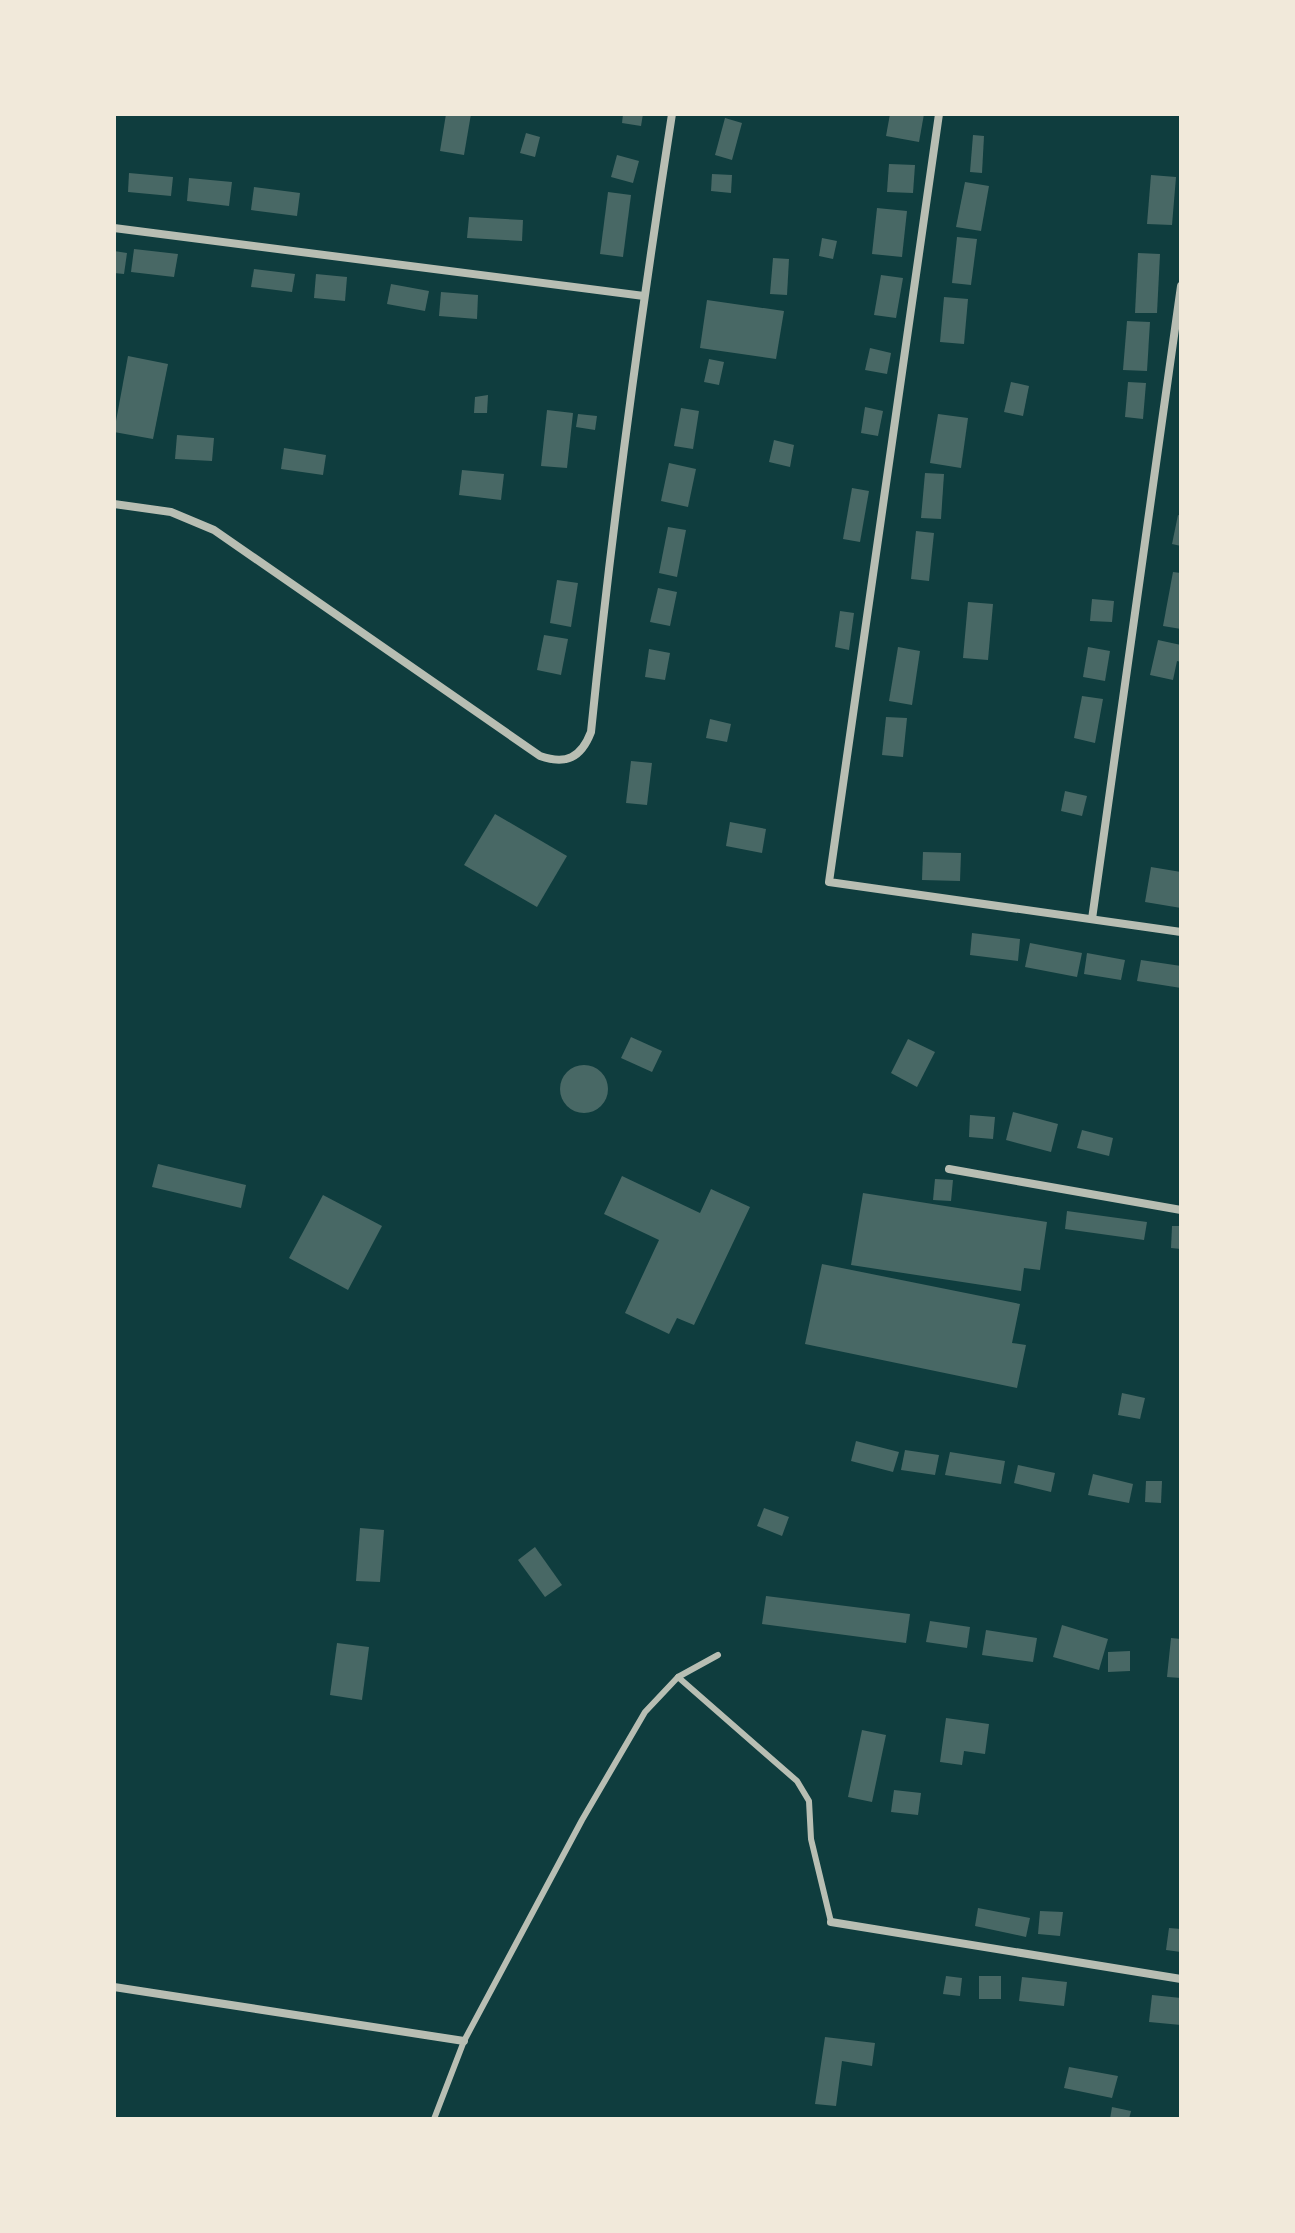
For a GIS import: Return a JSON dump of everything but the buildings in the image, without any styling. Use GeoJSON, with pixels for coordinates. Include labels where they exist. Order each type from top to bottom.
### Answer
{"type":"FeatureCollection","features":[{"type":"Feature","properties":{"kind":"street"},"geometry":{"type":"LineString","coordinates":[[114,504],[171,512],[214,530],[540,756],[556,761],[572,758],[585,748],[591,732],[607,575],[672,114]]}},
{"type":"Feature","properties":{"kind":"street"},"geometry":{"type":"LineString","coordinates":[[939,114],[829,882],[1181,932]]}},
{"type":"Feature","properties":{"kind":"street"},"geometry":{"type":"LineString","coordinates":[[114,228],[644,296]]}},
{"type":"Feature","properties":{"kind":"street"},"geometry":{"type":"LineString","coordinates":[[1092,919],[1181,286]]}},
{"type":"Feature","properties":{"kind":"street"},"geometry":{"type":"LineString","coordinates":[[949,1169],[1181,1210]]}},
{"type":"Feature","properties":{"kind":"street"},"geometry":{"type":"LineString","coordinates":[[831,1922],[1181,1979]]}},
{"type":"Feature","properties":{"kind":"street"},"geometry":{"type":"LineString","coordinates":[[114,1987],[464,2041]]}},
{"type":"Feature","properties":{"kind":"lane"},"geometry":{"type":"LineString","coordinates":[[434,2119],[464,2041],[605,1779],[645,1712],[678,1677],[718,1655]]}},
{"type":"Feature","properties":{"kind":"lane"},"geometry":{"type":"LineString","coordinates":[[678,1677],[797,1781],[809,1801],[811,1839],[831,1922]]}}]}
